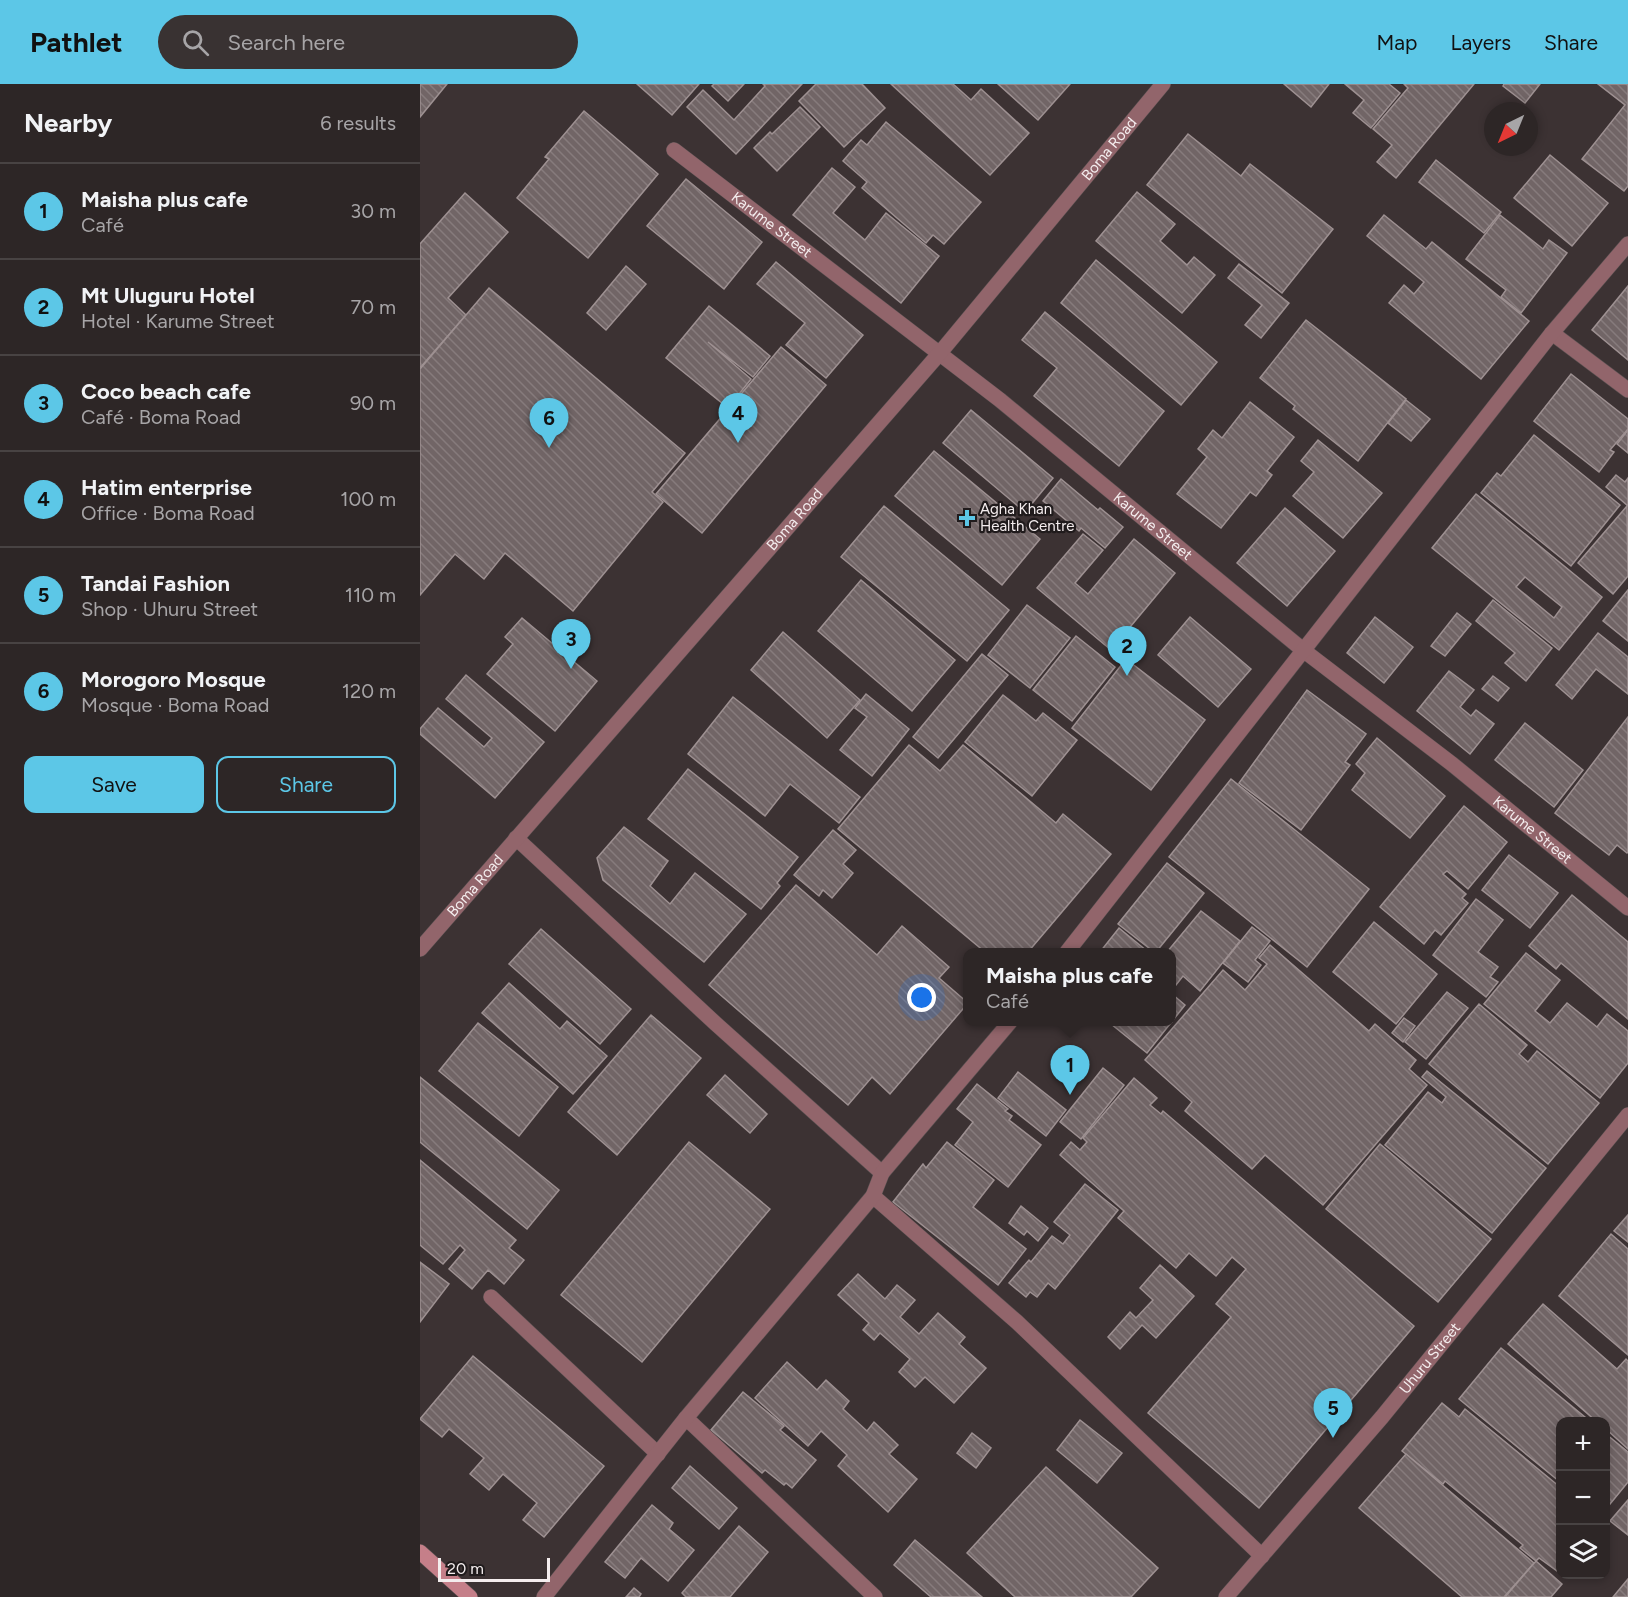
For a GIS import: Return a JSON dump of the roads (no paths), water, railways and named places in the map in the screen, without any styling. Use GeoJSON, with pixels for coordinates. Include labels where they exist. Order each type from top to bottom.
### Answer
{"type":"FeatureCollection","features":[{"type":"Feature","properties":{"kind":"main road"},"geometry":{"type":"LineString","coordinates":[[420,1552],[470,1597]]}},
{"type":"Feature","properties":{"kind":"street","name":"Boma Road"},"geometry":{"type":"LineString","coordinates":[[420,949],[939,354],[1163,84]]}},
{"type":"Feature","properties":{"kind":"street","name":"Karume Street"},"geometry":{"type":"LineString","coordinates":[[674,150],[1009,407],[1303,650],[1452,764],[1628,908]]}},
{"type":"Feature","properties":{"kind":"street"},"geometry":{"type":"LineString","coordinates":[[1069,948],[1552,333],[1628,244]]}},
{"type":"Feature","properties":{"kind":"street"},"geometry":{"type":"LineString","coordinates":[[1552,333],[1628,390]]}},
{"type":"Feature","properties":{"kind":"street"},"geometry":{"type":"LineString","coordinates":[[516,838],[715,1023],[882,1173]]}},
{"type":"Feature","properties":{"kind":"street"},"geometry":{"type":"LineString","coordinates":[[544,1597],[686,1418],[873,1196],[882,1173],[1007,1026]]}},
{"type":"Feature","properties":{"kind":"street","name":"Uhuru Street"},"geometry":{"type":"LineString","coordinates":[[1226,1597],[1382,1417],[1628,1115]]}},
{"type":"Feature","properties":{"kind":"street"},"geometry":{"type":"LineString","coordinates":[[873,1196],[1017,1322],[1262,1556]]}},
{"type":"Feature","properties":{"kind":"street"},"geometry":{"type":"LineString","coordinates":[[491,1297],[658,1454]]}},
{"type":"Feature","properties":{"kind":"street"},"geometry":{"type":"LineString","coordinates":[[686,1418],[875,1597]]}},
{"type":"Feature","properties":{"kind":"place","name":"Hatim enterprise"},"geometry":{"type":"Point","coordinates":[738,443]}},
{"type":"Feature","properties":{"kind":"place","name":"Morogoro Mosque"},"geometry":{"type":"Point","coordinates":[549,448]}},
{"type":"Feature","properties":{"kind":"place","name":"Agha Khan Health Centre"},"geometry":{"type":"Point","coordinates":[967,518]}},
{"type":"Feature","properties":{"kind":"place","name":"Coco beach cafe"},"geometry":{"type":"Point","coordinates":[571,669]}},
{"type":"Feature","properties":{"kind":"place","name":"Mt Uluguru Hotel"},"geometry":{"type":"Point","coordinates":[1127,676]}},
{"type":"Feature","properties":{"kind":"place","name":"Maisha plus cafe"},"geometry":{"type":"Point","coordinates":[1070,1095]}},
{"type":"Feature","properties":{"kind":"place","name":"Tandai Fashion"},"geometry":{"type":"Point","coordinates":[1333,1438]}}]}
